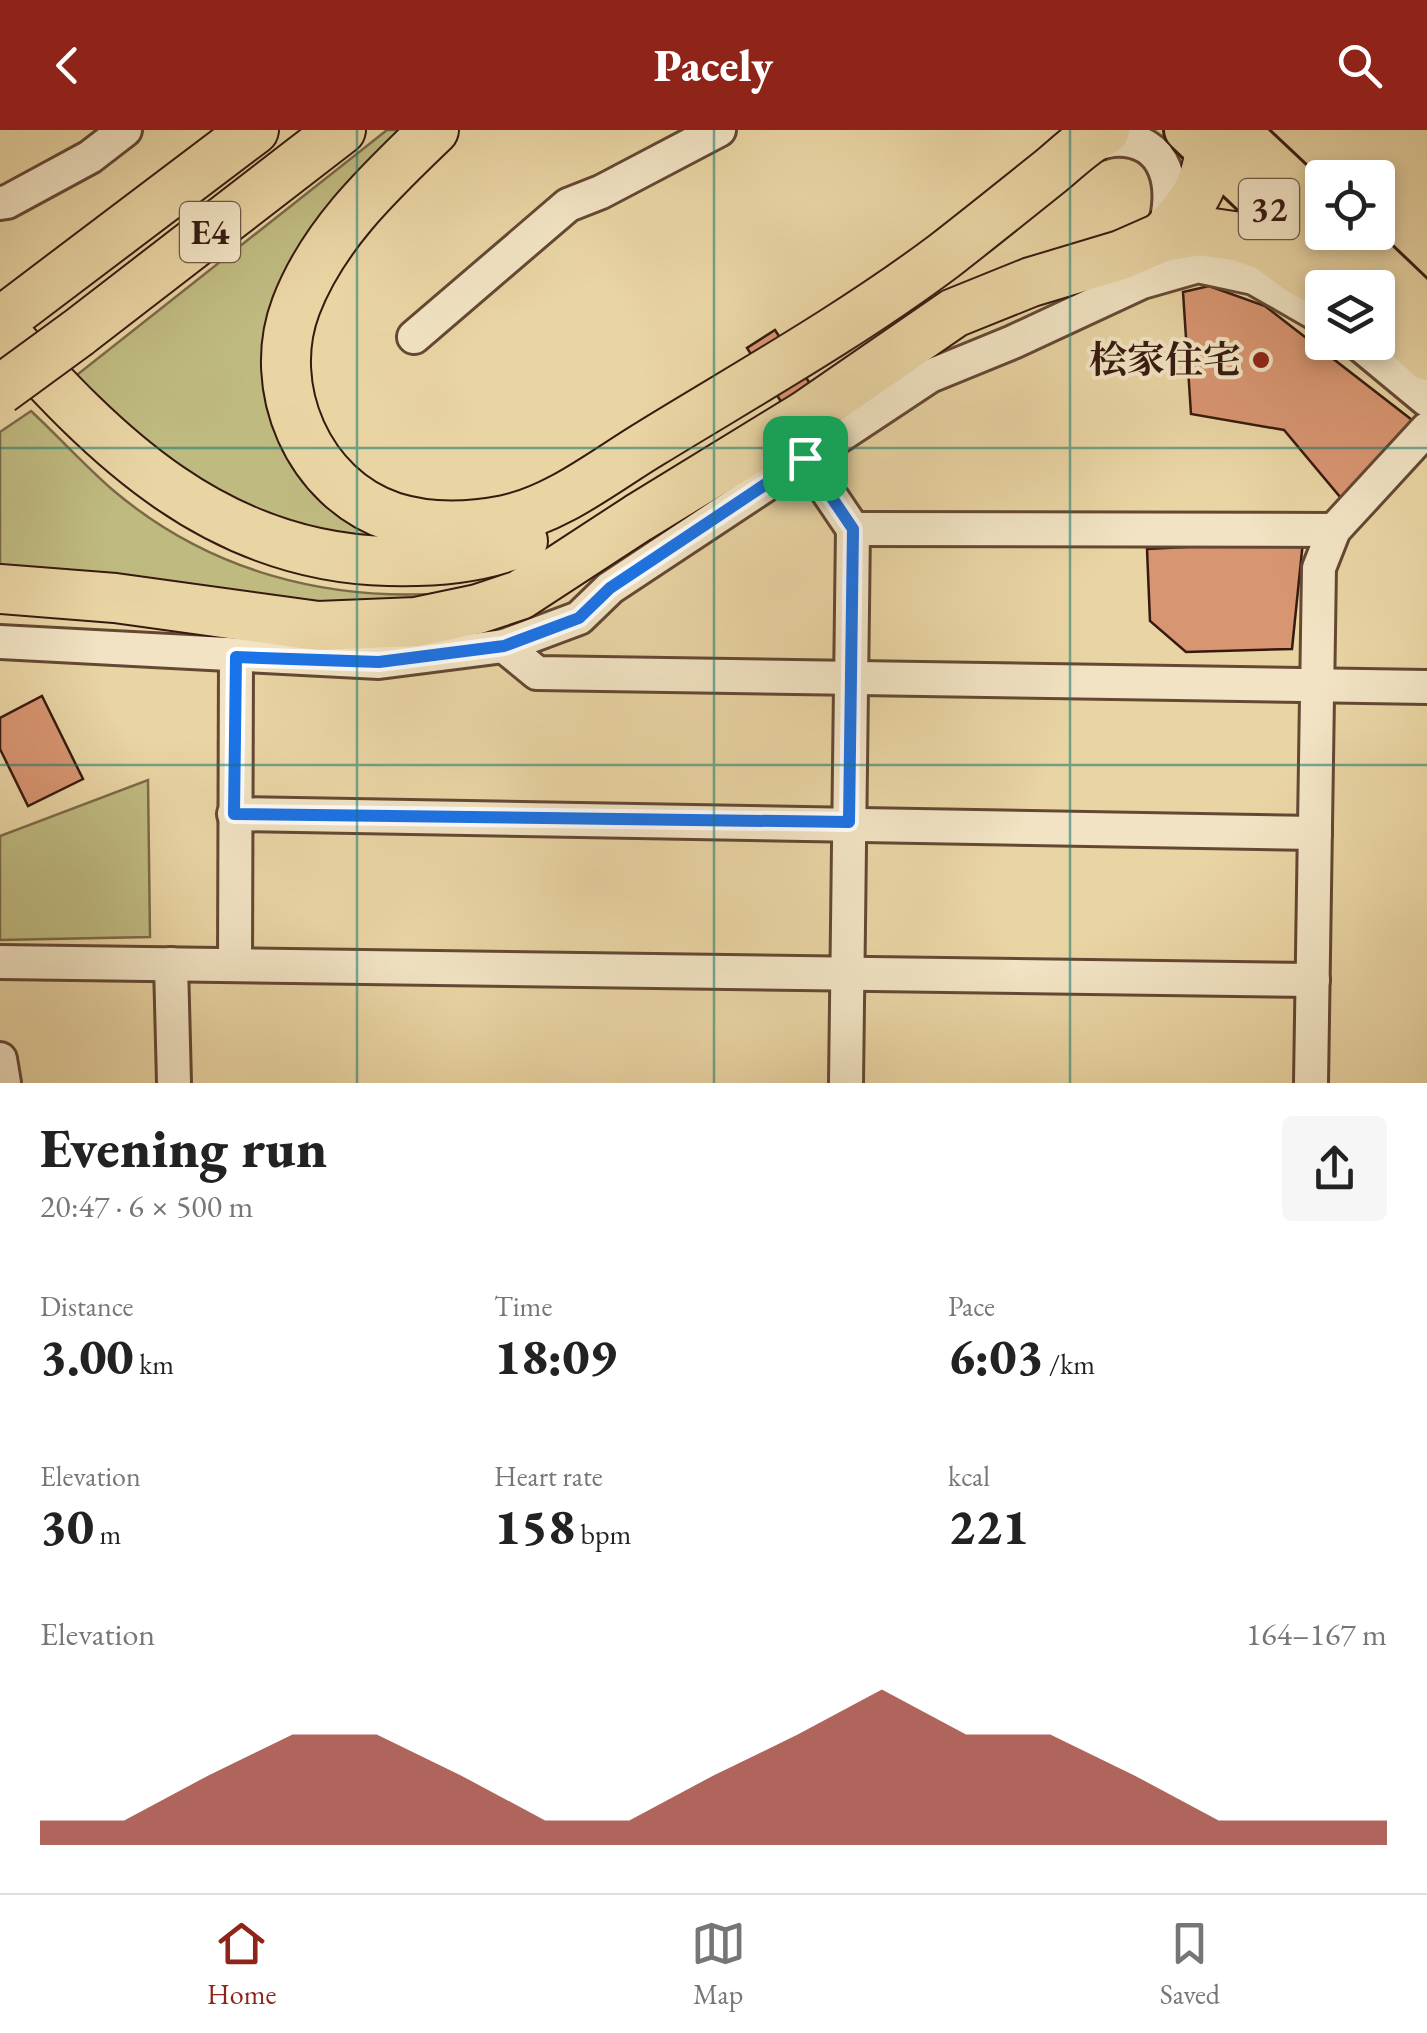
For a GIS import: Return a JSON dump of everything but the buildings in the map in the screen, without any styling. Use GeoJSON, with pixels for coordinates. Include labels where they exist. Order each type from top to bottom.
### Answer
{"type":"FeatureCollection","features":[{"type":"Feature","properties":{"kind":"highway"},"geometry":{"type":"LineString","coordinates":[[215,130],[194,142],[11,300],[103,438],[149,475],[229,524],[320,554],[365,560],[412,562],[490,552],[543,532],[572,513],[614,465]]}},
{"type":"Feature","properties":{"kind":"highway","name":"E4"},"geometry":{"type":"LineString","coordinates":[[11,300],[254,130]]}},
{"type":"Feature","properties":{"kind":"highway","name":"E4"},"geometry":{"type":"LineString","coordinates":[[0,390],[341,130]]}},
{"type":"Feature","properties":{"kind":"highway"},"geometry":{"type":"LineString","coordinates":[[434,130],[330,240],[308,276],[286,345],[286,383],[292,416],[309,449],[335,479],[361,500],[389,516],[420,524],[480,524],[531,512],[614,465],[780,364],[942,257],[1016,199],[1045,144],[1077,136]]}},
{"type":"Feature","properties":{"kind":"highway"},"geometry":{"type":"LineString","coordinates":[[1162,237],[1186,212],[1206,179],[1212,136]]}},
{"type":"Feature","properties":{"kind":"highway"},"geometry":{"type":"LineString","coordinates":[[0,590],[82,594],[318,626],[416,622],[478,609],[520,595],[806,415],[954,313],[1162,237],[1198,231],[1240,237],[1268,247],[1305,274]]}},
{"type":"Feature","properties":{"kind":"highway"},"geometry":{"type":"LineString","coordinates":[[0,357],[86,449],[130,486],[204,532],[282,564],[370,582],[464,578],[516,570],[638,518]]}},
{"type":"Feature","properties":{"kind":"main road","name":"32"},"geometry":{"type":"LineString","coordinates":[[1212,136],[1305,199]]}},
{"type":"Feature","properties":{"kind":"main road","name":"32"},"geometry":{"type":"LineString","coordinates":[[1212,136],[1335,270]]}},
{"type":"Feature","properties":{"kind":"main road","name":"32"},"geometry":{"type":"LineString","coordinates":[[1365,250],[1427,308]]}},
{"type":"Feature","properties":{"kind":"main road"},"geometry":{"type":"LineString","coordinates":[[1395,328],[1427,358]]}},
{"type":"Feature","properties":{"kind":"street"},"geometry":{"type":"LineString","coordinates":[[0,203],[90,156],[125,130]]}},
{"type":"Feature","properties":{"kind":"street"},"geometry":{"type":"LineString","coordinates":[[414,337],[568,205],[601,192],[719,130]]}},
{"type":"Feature","properties":{"kind":"street"},"geometry":{"type":"LineString","coordinates":[[1077,136],[1141,145],[1158,156],[1168,174],[1172,194],[1162,237]]}},
{"type":"Feature","properties":{"kind":"street"},"geometry":{"type":"LineString","coordinates":[[0,642],[379,662],[504,646],[579,618],[610,588],[930,376],[1142,282],[1198,266],[1254,278],[1305,307]]}},
{"type":"Feature","properties":{"kind":"street"},"geometry":{"type":"LineString","coordinates":[[1379,360],[1427,400]]}},
{"type":"Feature","properties":{"kind":"street"},"geometry":{"type":"LineString","coordinates":[[1311,1083],[1319,568],[1334,530],[1427,429]]}},
{"type":"Feature","properties":{"kind":"street"},"geometry":{"type":"LineString","coordinates":[[805,458],[853,529],[846,1083]]}},
{"type":"Feature","properties":{"kind":"street"},"geometry":{"type":"LineString","coordinates":[[853,529],[1334,530]]}},
{"type":"Feature","properties":{"kind":"street"},"geometry":{"type":"LineString","coordinates":[[504,646],[537,672],[1427,687]]}},
{"type":"Feature","properties":{"kind":"street"},"geometry":{"type":"LineString","coordinates":[[235,965],[236,657]]}},
{"type":"Feature","properties":{"kind":"street"},"geometry":{"type":"LineString","coordinates":[[234,814],[1315,832]]}},
{"type":"Feature","properties":{"kind":"street"},"geometry":{"type":"LineString","coordinates":[[0,962],[1313,980]]}},
{"type":"Feature","properties":{"kind":"street"},"geometry":{"type":"LineString","coordinates":[[172,964],[174,1083]]}},
{"type":"Feature","properties":{"kind":"street"},"geometry":{"type":"LineString","coordinates":[[0,1059],[4,1083]]}},
{"type":"Feature","properties":{"kind":"shaded area"},"geometry":{"type":"Polygon","coordinates":[[[387,130],[417,130],[274,374],[396,533],[368,546],[266,520],[170,465],[73,378],[387,130]]]}},
{"type":"Feature","properties":{"kind":"shaded area"},"geometry":{"type":"Polygon","coordinates":[[[31,411],[114,491],[151,519],[229,561],[314,586],[358,592],[449,593],[402,610],[0,576],[0,432],[31,411]]]}},
{"type":"Feature","properties":{"kind":"shaded area"},"geometry":{"type":"Polygon","coordinates":[[[148,780],[150,937],[0,940],[0,836],[148,780]]]}},
{"type":"Feature","properties":{"kind":"place","name":"桧家住宅"},"geometry":{"type":"Point","coordinates":[1261,360]}},
{"type":"Feature","properties":{"kind":"route"},"geometry":{"type":"LineString","coordinates":[[805,458],[853,529],[849,822],[234,814],[236,657],[379,662],[504,646],[579,618],[610,588],[805,458]]}}]}
